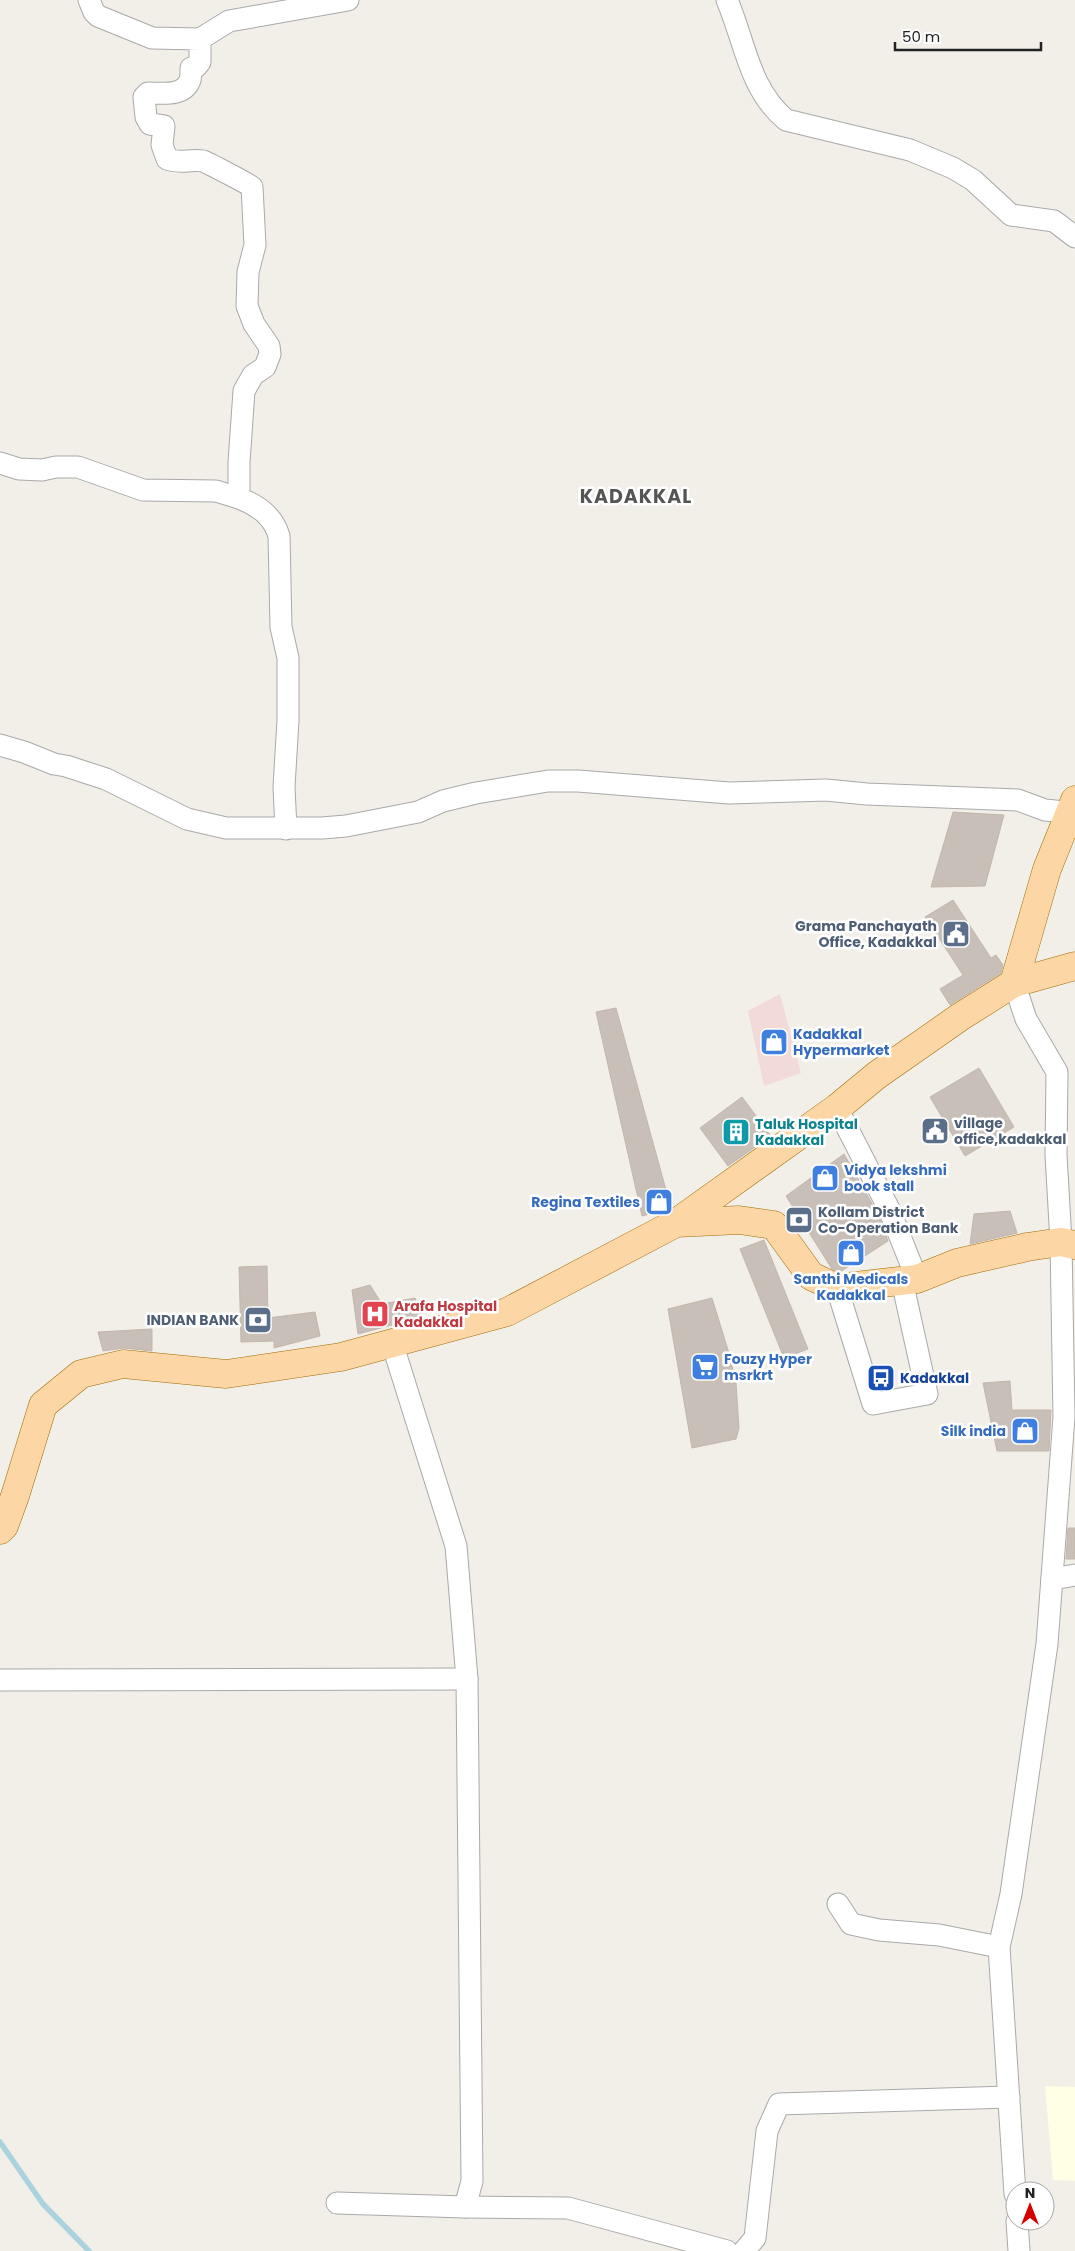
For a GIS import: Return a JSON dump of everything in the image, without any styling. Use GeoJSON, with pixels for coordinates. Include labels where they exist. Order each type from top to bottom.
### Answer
{"type":"FeatureCollection","features":[{"type":"Feature","properties":{"kind":"main road"},"geometry":{"type":"LineString","coordinates":[[1014,983],[1048,869],[1073,809]]}},
{"type":"Feature","properties":{"kind":"main road"},"geometry":{"type":"LineString","coordinates":[[0,1530],[4,1526],[12,1503],[43,1405],[81,1374],[124,1364],[226,1374],[341,1357],[507,1312],[676,1223],[837,1108],[877,1076],[945,1028],[1014,983],[1075,966]]}},
{"type":"Feature","properties":{"kind":"main road"},"geometry":{"type":"LineString","coordinates":[[676,1223],[739,1220],[774,1225],[811,1276],[837,1288],[909,1280],[957,1263],[1068,1243]]}},
{"type":"Feature","properties":{"kind":"street"},"geometry":{"type":"LineString","coordinates":[[89,0],[94,12],[98,16],[139,34],[152,38],[200,39],[229,21],[348,0]]}},
{"type":"Feature","properties":{"kind":"street"},"geometry":{"type":"LineString","coordinates":[[727,0],[736,20],[755,83],[772,108],[786,120],[910,150],[953,168],[973,180],[1011,216],[1054,221],[1075,237]]}},
{"type":"Feature","properties":{"kind":"street"},"geometry":{"type":"LineString","coordinates":[[200,39],[200,62],[196,67],[192,68],[187,85],[173,93],[148,93],[144,97],[146,117],[150,124],[164,126],[162,145],[167,159],[174,162],[204,161],[225,173],[245,181],[252,187],[255,245],[248,272],[248,306],[254,324],[269,346],[270,354],[264,367],[253,375],[244,391],[239,462],[239,498]]}},
{"type":"Feature","properties":{"kind":"street"},"geometry":{"type":"LineString","coordinates":[[0,463],[19,469],[42,470],[56,467],[78,467],[143,490],[216,491],[251,503],[275,522],[279,536],[281,627],[288,658],[288,720],[284,787],[286,829]]}},
{"type":"Feature","properties":{"kind":"street"},"geometry":{"type":"LineString","coordinates":[[0,746],[106,779],[187,819],[226,828],[322,828],[371,822],[418,812],[443,801],[476,793],[548,781],[578,781],[729,793],[826,790],[867,794],[1018,800],[1045,810],[1073,809]]}},
{"type":"Feature","properties":{"kind":"street"},"geometry":{"type":"LineString","coordinates":[[1014,983],[1026,1020],[1056,1072],[1056,1154],[1068,1243],[1064,1417],[1046,1644],[1011,1894],[999,1946],[1014,2181]]}},
{"type":"Feature","properties":{"kind":"street"},"geometry":{"type":"LineString","coordinates":[[837,1108],[889,1209],[909,1280],[927,1394],[873,1404],[837,1288]]}},
{"type":"Feature","properties":{"kind":"street"},"geometry":{"type":"LineString","coordinates":[[392,1343],[456,1546],[467,1679],[472,2181],[465,2207]]}},
{"type":"Feature","properties":{"kind":"street"},"geometry":{"type":"LineString","coordinates":[[1052,1579],[1075,1575]]}},
{"type":"Feature","properties":{"kind":"street"},"geometry":{"type":"LineString","coordinates":[[0,1680],[467,1679]]}},
{"type":"Feature","properties":{"kind":"street"},"geometry":{"type":"LineString","coordinates":[[838,1904],[851,1924],[879,1930],[939,1934],[999,1946]]}},
{"type":"Feature","properties":{"kind":"street"},"geometry":{"type":"LineString","coordinates":[[744,2251],[755,2238],[767,2131],[779,2104],[1009,2097]]}},
{"type":"Feature","properties":{"kind":"street"},"geometry":{"type":"LineString","coordinates":[[337,2203],[568,2208],[727,2251]]}},
{"type":"Feature","properties":{"kind":"street"},"geometry":{"type":"LineString","coordinates":[[1018,2231],[1019,2251]]}},
{"type":"Feature","properties":{"kind":"shaded area","name":"Kadakkal Hypermarket"},"geometry":{"type":"Polygon","coordinates":[[[780,994],[801,1073],[764,1086],[748,1011],[780,994]]]}},
{"type":"Feature","properties":{"kind":"shaded area"},"geometry":{"type":"Polygon","coordinates":[[[1045,2086],[1075,2087],[1075,2181],[1053,2180],[1045,2086]]]}},
{"type":"Feature","properties":{"kind":"building"},"geometry":{"type":"Polygon","coordinates":[[[953,812],[1004,815],[985,886],[931,887],[953,812]]]}},
{"type":"Feature","properties":{"kind":"building"},"geometry":{"type":"Polygon","coordinates":[[[953,900],[991,958],[996,955],[1003,965],[1001,973],[950,1005],[940,989],[963,975],[925,917],[953,900]]]}},
{"type":"Feature","properties":{"kind":"building"},"geometry":{"type":"Polygon","coordinates":[[[616,1008],[671,1208],[642,1216],[596,1012],[616,1008]]]}},
{"type":"Feature","properties":{"kind":"building"},"geometry":{"type":"Polygon","coordinates":[[[979,1068],[1014,1127],[965,1156],[930,1097],[979,1068]]]}},
{"type":"Feature","properties":{"kind":"building","name":"Taluk Hospital Kadakkal"},"geometry":{"type":"Polygon","coordinates":[[[742,1097],[771,1136],[728,1166],[700,1128],[742,1097]]]}},
{"type":"Feature","properties":{"kind":"building"},"geometry":{"type":"Polygon","coordinates":[[[844,1154],[878,1214],[888,1241],[840,1272],[832,1269],[786,1196],[844,1154]]]}},
{"type":"Feature","properties":{"kind":"building"},"geometry":{"type":"Polygon","coordinates":[[[1010,1211],[1017,1233],[970,1244],[974,1214],[1010,1211]]]}},
{"type":"Feature","properties":{"kind":"building"},"geometry":{"type":"Polygon","coordinates":[[[764,1240],[808,1349],[784,1358],[740,1249],[764,1240]]]}},
{"type":"Feature","properties":{"kind":"building"},"geometry":{"type":"Polygon","coordinates":[[[267,1266],[268,1318],[315,1312],[320,1336],[274,1348],[274,1341],[241,1342],[239,1267],[267,1266]]]}},
{"type":"Feature","properties":{"kind":"building"},"geometry":{"type":"Polygon","coordinates":[[[370,1285],[382,1304],[415,1298],[422,1317],[358,1334],[352,1290],[370,1285]]]}},
{"type":"Feature","properties":{"kind":"building","name":"Fouzy Hyper msrkrt"},"geometry":{"type":"Polygon","coordinates":[[[712,1298],[736,1383],[739,1428],[736,1439],[692,1448],[668,1309],[712,1298]]]}},
{"type":"Feature","properties":{"kind":"building"},"geometry":{"type":"Polygon","coordinates":[[[152,1329],[152,1351],[124,1348],[103,1351],[98,1332],[152,1329]]]}},
{"type":"Feature","properties":{"kind":"building","name":"Silk india"},"geometry":{"type":"Polygon","coordinates":[[[1010,1381],[1012,1410],[1051,1410],[1049,1451],[997,1451],[983,1383],[1010,1381]]]}},
{"type":"Feature","properties":{"kind":"building"},"geometry":{"type":"Polygon","coordinates":[[[1068,1528],[1075,1528],[1075,1559],[1066,1559],[1068,1528]]]}},
{"type":"Feature","properties":{"kind":"waterway"},"geometry":{"type":"LineString","coordinates":[[0,2142],[43,2204],[89,2251]]}},
{"type":"Feature","properties":{"kind":"place","name":"Grama Panchayath Office, Kadakkal"},"geometry":{"type":"Point","coordinates":[956,934]}},
{"type":"Feature","properties":{"kind":"place","name":"Kadakkal Hypermarket"},"geometry":{"type":"Point","coordinates":[774,1042]}},
{"type":"Feature","properties":{"kind":"place","name":"village office,kadakkal"},"geometry":{"type":"Point","coordinates":[935,1131]}},
{"type":"Feature","properties":{"kind":"place","name":"Taluk Hospital Kadakkal"},"geometry":{"type":"Point","coordinates":[736,1132]}},
{"type":"Feature","properties":{"kind":"place","name":"Vidya lekshmi book stall"},"geometry":{"type":"Point","coordinates":[825,1178]}},
{"type":"Feature","properties":{"kind":"place","name":"Regina Textiles"},"geometry":{"type":"Point","coordinates":[659,1202]}},
{"type":"Feature","properties":{"kind":"place","name":"Kollam District Co-Operation Bank"},"geometry":{"type":"Point","coordinates":[799,1220]}},
{"type":"Feature","properties":{"kind":"place","name":"Santhi Medicals Kadakkal"},"geometry":{"type":"Point","coordinates":[851,1253]}},
{"type":"Feature","properties":{"kind":"place","name":"Arafa Hospital Kadakkal"},"geometry":{"type":"Point","coordinates":[375,1314]}},
{"type":"Feature","properties":{"kind":"place","name":"INDIAN BANK"},"geometry":{"type":"Point","coordinates":[258,1320]}},
{"type":"Feature","properties":{"kind":"place","name":"Fouzy Hyper msrkrt"},"geometry":{"type":"Point","coordinates":[705,1367]}},
{"type":"Feature","properties":{"kind":"place","name":"Kadakkal"},"geometry":{"type":"Point","coordinates":[881,1378]}},
{"type":"Feature","properties":{"kind":"place","name":"Silk india"},"geometry":{"type":"Point","coordinates":[1025,1431]}},
{"type":"Feature","properties":{"kind":"district","name":"KADAKKAL"},"geometry":{"type":"Point","coordinates":[636,496]}}]}
